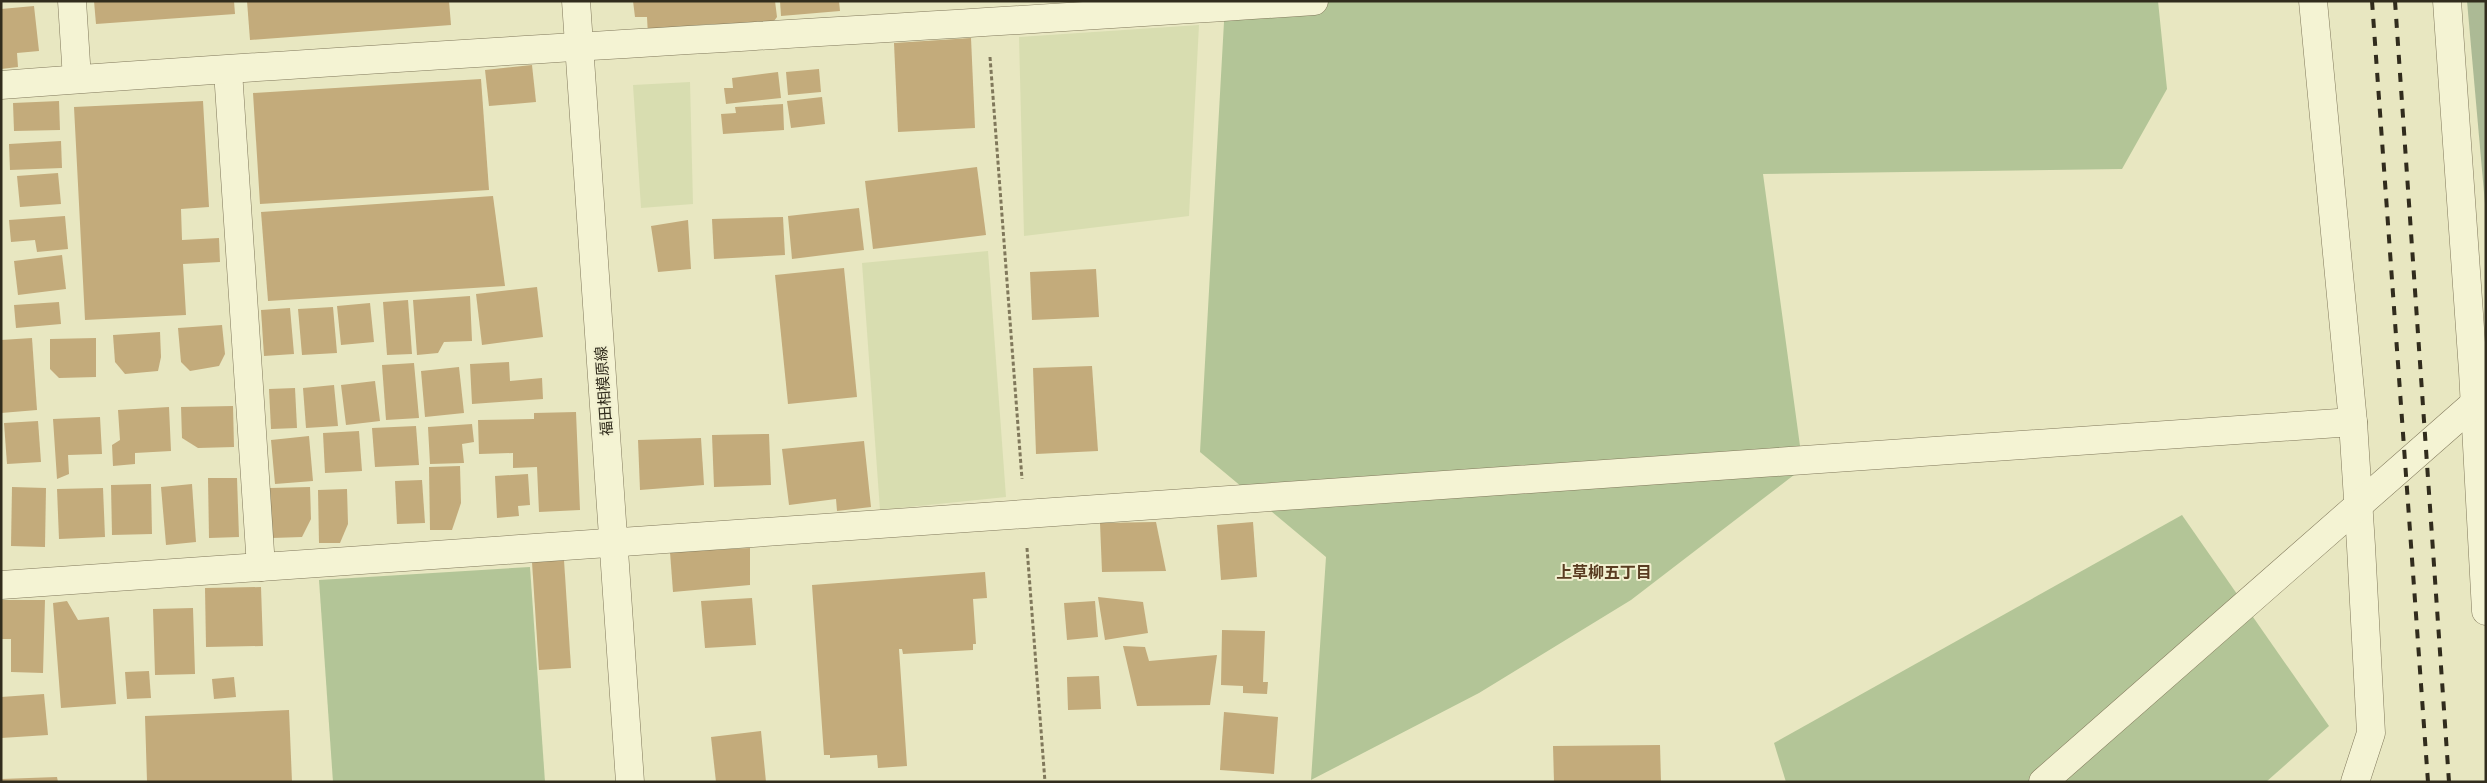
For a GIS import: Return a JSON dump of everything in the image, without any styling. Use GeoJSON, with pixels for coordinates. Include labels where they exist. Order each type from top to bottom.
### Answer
{"type":"FeatureCollection","features":[{"type":"Feature","properties":{"kind":"street"},"geometry":{"type":"LineString","coordinates":[[72,1],[77,79]]}},
{"type":"Feature","properties":{"kind":"street","name":"福田相模原線"},"geometry":{"type":"LineString","coordinates":[[576,1],[615,542],[630,782]]}},
{"type":"Feature","properties":{"kind":"street"},"geometry":{"type":"LineString","coordinates":[[1,85],[579,46],[988,23],[1314,1]]}},
{"type":"Feature","properties":{"kind":"street"},"geometry":{"type":"LineString","coordinates":[[2313,1],[2359,504],[2371,733],[2355,782]]}},
{"type":"Feature","properties":{"kind":"street"},"geometry":{"type":"LineString","coordinates":[[2447,1],[2473,371],[2480,399],[2486,611]]}},
{"type":"Feature","properties":{"kind":"street"},"geometry":{"type":"LineString","coordinates":[[228,71],[261,567]]}},
{"type":"Feature","properties":{"kind":"street"},"geometry":{"type":"LineString","coordinates":[[2043,782],[2480,399]]}},
{"type":"Feature","properties":{"kind":"street"},"geometry":{"type":"LineString","coordinates":[[1,585],[2353,422]]}},
{"type":"Feature","properties":{"kind":"path"},"geometry":{"type":"LineString","coordinates":[[988,23],[1045,782]]}},
{"type":"Feature","properties":{"kind":"green space"},"geometry":{"type":"Polygon","coordinates":[[[1246,1],[2158,1],[2167,89],[2122,169],[1763,174],[1803,468],[1631,600],[1479,693],[1311,780],[1326,557],[1200,452],[1225,4],[1246,1]]]}},
{"type":"Feature","properties":{"kind":"green space"},"geometry":{"type":"Polygon","coordinates":[[[2467,1],[2486,1],[2486,215],[2467,1]]]}},
{"type":"Feature","properties":{"kind":"green space"},"geometry":{"type":"Polygon","coordinates":[[[1199,25],[1189,216],[1024,236],[1019,37],[1199,25]]]}},
{"type":"Feature","properties":{"kind":"green space"},"geometry":{"type":"Polygon","coordinates":[[[690,82],[693,204],[641,208],[633,85],[690,82]]]}},
{"type":"Feature","properties":{"kind":"green space"},"geometry":{"type":"Polygon","coordinates":[[[988,251],[1006,497],[880,510],[862,263],[988,251]]]}},
{"type":"Feature","properties":{"kind":"green space"},"geometry":{"type":"Polygon","coordinates":[[[2182,515],[2329,726],[2266,782],[1786,782],[1774,743],[2182,515]]]}},
{"type":"Feature","properties":{"kind":"green space"},"geometry":{"type":"Polygon","coordinates":[[[530,567],[545,782],[333,782],[319,580],[530,567]]]}},
{"type":"Feature","properties":{"kind":"building"},"geometry":{"type":"Polygon","coordinates":[[[94,1],[234,1],[235,14],[96,24],[94,1]]]}},
{"type":"Feature","properties":{"kind":"building"},"geometry":{"type":"Polygon","coordinates":[[[247,1],[449,1],[451,25],[250,40],[247,1]]]}},
{"type":"Feature","properties":{"kind":"building"},"geometry":{"type":"Polygon","coordinates":[[[633,1],[775,1],[777,17],[768,29],[718,32],[714,24],[699,25],[700,33],[648,36],[647,17],[635,17],[633,1]]]}},
{"type":"Feature","properties":{"kind":"building"},"geometry":{"type":"Polygon","coordinates":[[[780,1],[839,1],[840,11],[781,16],[780,1]]]}},
{"type":"Feature","properties":{"kind":"building"},"geometry":{"type":"Polygon","coordinates":[[[34,6],[39,51],[17,53],[18,67],[1,69],[1,9],[34,6]]]}},
{"type":"Feature","properties":{"kind":"building"},"geometry":{"type":"Polygon","coordinates":[[[971,38],[975,128],[898,132],[894,43],[971,38]]]}},
{"type":"Feature","properties":{"kind":"building"},"geometry":{"type":"Polygon","coordinates":[[[532,65],[536,102],[489,106],[485,70],[532,65]]]}},
{"type":"Feature","properties":{"kind":"building"},"geometry":{"type":"Polygon","coordinates":[[[819,69],[821,92],[788,95],[786,72],[819,69]]]}},
{"type":"Feature","properties":{"kind":"building"},"geometry":{"type":"Polygon","coordinates":[[[778,72],[781,98],[726,104],[724,88],[733,88],[732,78],[778,72]]]}},
{"type":"Feature","properties":{"kind":"building"},"geometry":{"type":"Polygon","coordinates":[[[481,79],[489,190],[260,204],[253,93],[481,79]]]}},
{"type":"Feature","properties":{"kind":"building"},"geometry":{"type":"Polygon","coordinates":[[[822,97],[825,124],[791,128],[787,101],[822,97]]]}},
{"type":"Feature","properties":{"kind":"building"},"geometry":{"type":"Polygon","coordinates":[[[59,101],[60,130],[14,131],[13,103],[59,101]]]}},
{"type":"Feature","properties":{"kind":"building"},"geometry":{"type":"Polygon","coordinates":[[[203,101],[209,207],[181,209],[182,240],[219,238],[220,262],[183,264],[186,315],[85,320],[74,107],[203,101]]]}},
{"type":"Feature","properties":{"kind":"building"},"geometry":{"type":"Polygon","coordinates":[[[783,104],[784,130],[723,134],[721,114],[736,113],[735,107],[783,104]]]}},
{"type":"Feature","properties":{"kind":"building"},"geometry":{"type":"Polygon","coordinates":[[[61,141],[62,168],[10,170],[9,144],[61,141]]]}},
{"type":"Feature","properties":{"kind":"building"},"geometry":{"type":"Polygon","coordinates":[[[977,167],[986,235],[873,249],[865,181],[977,167]]]}},
{"type":"Feature","properties":{"kind":"building"},"geometry":{"type":"Polygon","coordinates":[[[58,173],[61,204],[20,207],[17,176],[58,173]]]}},
{"type":"Feature","properties":{"kind":"building"},"geometry":{"type":"Polygon","coordinates":[[[493,196],[505,286],[268,301],[261,212],[493,196]]]}},
{"type":"Feature","properties":{"kind":"building"},"geometry":{"type":"Polygon","coordinates":[[[859,208],[864,250],[792,259],[788,216],[859,208]]]}},
{"type":"Feature","properties":{"kind":"building"},"geometry":{"type":"Polygon","coordinates":[[[65,216],[68,249],[37,252],[35,240],[11,242],[9,220],[65,216]]]}},
{"type":"Feature","properties":{"kind":"building"},"geometry":{"type":"Polygon","coordinates":[[[783,217],[785,255],[714,259],[712,219],[783,217]]]}},
{"type":"Feature","properties":{"kind":"building"},"geometry":{"type":"Polygon","coordinates":[[[688,220],[691,269],[658,272],[651,226],[688,220]]]}},
{"type":"Feature","properties":{"kind":"building"},"geometry":{"type":"Polygon","coordinates":[[[62,255],[66,289],[18,295],[14,261],[62,255]]]}},
{"type":"Feature","properties":{"kind":"building"},"geometry":{"type":"Polygon","coordinates":[[[844,268],[857,397],[788,404],[775,275],[844,268]]]}},
{"type":"Feature","properties":{"kind":"building"},"geometry":{"type":"Polygon","coordinates":[[[1096,269],[1099,317],[1032,320],[1030,272],[1096,269]]]}},
{"type":"Feature","properties":{"kind":"building"},"geometry":{"type":"Polygon","coordinates":[[[537,287],[543,337],[482,345],[476,294],[537,287]]]}},
{"type":"Feature","properties":{"kind":"building"},"geometry":{"type":"Polygon","coordinates":[[[470,296],[472,341],[444,342],[438,353],[417,355],[413,300],[470,296]]]}},
{"type":"Feature","properties":{"kind":"building"},"geometry":{"type":"Polygon","coordinates":[[[408,300],[412,354],[387,355],[383,302],[408,300]]]}},
{"type":"Feature","properties":{"kind":"building"},"geometry":{"type":"Polygon","coordinates":[[[59,302],[61,324],[16,328],[14,305],[59,302]]]}},
{"type":"Feature","properties":{"kind":"building"},"geometry":{"type":"Polygon","coordinates":[[[370,303],[374,342],[341,345],[337,306],[370,303]]]}},
{"type":"Feature","properties":{"kind":"building"},"geometry":{"type":"Polygon","coordinates":[[[333,307],[337,353],[302,355],[298,309],[333,307]]]}},
{"type":"Feature","properties":{"kind":"building"},"geometry":{"type":"Polygon","coordinates":[[[290,308],[294,354],[264,356],[261,310],[290,308]]]}},
{"type":"Feature","properties":{"kind":"building"},"geometry":{"type":"Polygon","coordinates":[[[222,325],[225,354],[219,366],[190,371],[181,362],[178,328],[222,325]]]}},
{"type":"Feature","properties":{"kind":"building"},"geometry":{"type":"Polygon","coordinates":[[[160,332],[161,357],[158,371],[125,374],[115,362],[113,335],[160,332]]]}},
{"type":"Feature","properties":{"kind":"building"},"geometry":{"type":"Polygon","coordinates":[[[32,338],[37,410],[1,413],[1,340],[32,338]]]}},
{"type":"Feature","properties":{"kind":"building"},"geometry":{"type":"Polygon","coordinates":[[[96,338],[96,377],[59,378],[50,369],[50,339],[96,338]]]}},
{"type":"Feature","properties":{"kind":"building"},"geometry":{"type":"Polygon","coordinates":[[[509,362],[510,381],[542,378],[543,399],[472,404],[470,364],[509,362]]]}},
{"type":"Feature","properties":{"kind":"building"},"geometry":{"type":"Polygon","coordinates":[[[414,363],[419,418],[386,420],[382,365],[414,363]]]}},
{"type":"Feature","properties":{"kind":"building"},"geometry":{"type":"Polygon","coordinates":[[[1092,366],[1098,451],[1036,454],[1033,368],[1092,366]]]}},
{"type":"Feature","properties":{"kind":"building"},"geometry":{"type":"Polygon","coordinates":[[[459,367],[464,413],[425,417],[421,371],[459,367]]]}},
{"type":"Feature","properties":{"kind":"building"},"geometry":{"type":"Polygon","coordinates":[[[375,381],[380,421],[346,425],[341,385],[375,381]]]}},
{"type":"Feature","properties":{"kind":"building"},"geometry":{"type":"Polygon","coordinates":[[[334,385],[338,426],[306,428],[303,388],[334,385]]]}},
{"type":"Feature","properties":{"kind":"building"},"geometry":{"type":"Polygon","coordinates":[[[295,388],[297,428],[271,429],[269,389],[295,388]]]}},
{"type":"Feature","properties":{"kind":"building"},"geometry":{"type":"Polygon","coordinates":[[[233,406],[234,447],[198,448],[182,438],[181,407],[233,406]]]}},
{"type":"Feature","properties":{"kind":"building"},"geometry":{"type":"Polygon","coordinates":[[[169,407],[171,451],[135,453],[135,464],[113,466],[112,445],[120,440],[118,410],[169,407]]]}},
{"type":"Feature","properties":{"kind":"building"},"geometry":{"type":"Polygon","coordinates":[[[576,412],[580,510],[539,512],[537,467],[513,468],[513,453],[479,454],[478,420],[534,419],[534,413],[576,412]]]}},
{"type":"Feature","properties":{"kind":"building"},"geometry":{"type":"Polygon","coordinates":[[[100,417],[102,454],[68,455],[69,474],[57,479],[53,419],[100,417]]]}},
{"type":"Feature","properties":{"kind":"building"},"geometry":{"type":"Polygon","coordinates":[[[38,421],[41,462],[7,464],[4,423],[38,421]]]}},
{"type":"Feature","properties":{"kind":"building"},"geometry":{"type":"Polygon","coordinates":[[[472,424],[474,442],[462,444],[464,463],[430,464],[428,427],[472,424]]]}},
{"type":"Feature","properties":{"kind":"building"},"geometry":{"type":"Polygon","coordinates":[[[416,426],[419,465],[375,467],[372,428],[416,426]]]}},
{"type":"Feature","properties":{"kind":"building"},"geometry":{"type":"Polygon","coordinates":[[[359,431],[362,471],[325,473],[323,433],[359,431]]]}},
{"type":"Feature","properties":{"kind":"building"},"geometry":{"type":"Polygon","coordinates":[[[769,434],[771,485],[714,487],[712,435],[769,434]]]}},
{"type":"Feature","properties":{"kind":"building"},"geometry":{"type":"Polygon","coordinates":[[[309,436],[313,481],[275,484],[271,440],[309,436]]]}},
{"type":"Feature","properties":{"kind":"building"},"geometry":{"type":"Polygon","coordinates":[[[701,438],[704,485],[640,490],[638,440],[701,438]]]}},
{"type":"Feature","properties":{"kind":"building"},"geometry":{"type":"Polygon","coordinates":[[[864,441],[871,507],[837,511],[836,499],[789,505],[782,449],[864,441]]]}},
{"type":"Feature","properties":{"kind":"building"},"geometry":{"type":"Polygon","coordinates":[[[460,466],[461,503],[452,530],[430,530],[429,467],[460,466]]]}},
{"type":"Feature","properties":{"kind":"building"},"geometry":{"type":"Polygon","coordinates":[[[528,474],[530,505],[518,506],[519,516],[497,518],[495,476],[528,474]]]}},
{"type":"Feature","properties":{"kind":"building"},"geometry":{"type":"Polygon","coordinates":[[[208,478],[237,478],[239,537],[209,538],[208,478]]]}},
{"type":"Feature","properties":{"kind":"building"},"geometry":{"type":"Polygon","coordinates":[[[422,480],[425,523],[397,524],[395,481],[422,480]]]}},
{"type":"Feature","properties":{"kind":"building"},"geometry":{"type":"Polygon","coordinates":[[[151,484],[152,534],[112,535],[111,485],[151,484]]]}},
{"type":"Feature","properties":{"kind":"building"},"geometry":{"type":"Polygon","coordinates":[[[192,484],[196,542],[166,545],[161,487],[192,484]]]}},
{"type":"Feature","properties":{"kind":"building"},"geometry":{"type":"Polygon","coordinates":[[[12,487],[46,488],[45,547],[11,546],[12,487]]]}},
{"type":"Feature","properties":{"kind":"building"},"geometry":{"type":"Polygon","coordinates":[[[310,487],[311,519],[302,537],[272,538],[270,488],[310,487]]]}},
{"type":"Feature","properties":{"kind":"building"},"geometry":{"type":"Polygon","coordinates":[[[103,488],[105,537],[59,539],[57,489],[103,488]]]}},
{"type":"Feature","properties":{"kind":"building"},"geometry":{"type":"Polygon","coordinates":[[[347,489],[348,524],[340,543],[319,543],[318,490],[347,489]]]}},
{"type":"Feature","properties":{"kind":"building"},"geometry":{"type":"Polygon","coordinates":[[[1156,522],[1166,571],[1102,572],[1100,523],[1156,522]]]}},
{"type":"Feature","properties":{"kind":"building"},"geometry":{"type":"Polygon","coordinates":[[[1253,522],[1257,577],[1221,580],[1217,525],[1253,522]]]}},
{"type":"Feature","properties":{"kind":"building"},"geometry":{"type":"Polygon","coordinates":[[[750,548],[750,585],[673,592],[670,552],[750,548]]]}},
{"type":"Feature","properties":{"kind":"building"},"geometry":{"type":"Polygon","coordinates":[[[564,560],[571,668],[539,670],[532,562],[564,560]]]}},
{"type":"Feature","properties":{"kind":"building"},"geometry":{"type":"Polygon","coordinates":[[[985,572],[987,598],[973,599],[976,644],[973,644],[973,650],[903,654],[902,649],[899,649],[907,766],[878,768],[877,755],[830,758],[830,755],[824,755],[812,585],[985,572]]]}},
{"type":"Feature","properties":{"kind":"building"},"geometry":{"type":"Polygon","coordinates":[[[261,587],[263,646],[206,647],[205,588],[261,587]]]}},
{"type":"Feature","properties":{"kind":"building"},"geometry":{"type":"Polygon","coordinates":[[[1098,597],[1143,602],[1148,633],[1105,640],[1098,597]]]}},
{"type":"Feature","properties":{"kind":"building"},"geometry":{"type":"Polygon","coordinates":[[[752,598],[756,645],[705,648],[701,601],[752,598]]]}},
{"type":"Feature","properties":{"kind":"building"},"geometry":{"type":"Polygon","coordinates":[[[1,600],[45,600],[43,673],[11,672],[11,639],[1,639],[1,600]]]}},
{"type":"Feature","properties":{"kind":"building"},"geometry":{"type":"Polygon","coordinates":[[[67,601],[78,620],[109,617],[116,704],[61,708],[53,603],[67,601]]]}},
{"type":"Feature","properties":{"kind":"building"},"geometry":{"type":"Polygon","coordinates":[[[1095,601],[1098,637],[1067,640],[1064,603],[1095,601]]]}},
{"type":"Feature","properties":{"kind":"building"},"geometry":{"type":"Polygon","coordinates":[[[193,608],[195,674],[155,675],[153,609],[193,608]]]}},
{"type":"Feature","properties":{"kind":"building"},"geometry":{"type":"Polygon","coordinates":[[[1222,630],[1265,631],[1263,682],[1268,682],[1267,694],[1243,693],[1243,686],[1221,685],[1222,630]]]}},
{"type":"Feature","properties":{"kind":"building"},"geometry":{"type":"Polygon","coordinates":[[[1123,646],[1145,647],[1149,661],[1217,655],[1210,705],[1137,706],[1123,646]]]}},
{"type":"Feature","properties":{"kind":"building"},"geometry":{"type":"Polygon","coordinates":[[[149,671],[151,698],[127,699],[125,672],[149,671]]]}},
{"type":"Feature","properties":{"kind":"building"},"geometry":{"type":"Polygon","coordinates":[[[1099,676],[1101,709],[1068,710],[1067,677],[1099,676]]]}},
{"type":"Feature","properties":{"kind":"building"},"geometry":{"type":"Polygon","coordinates":[[[234,677],[236,697],[214,699],[212,679],[234,677]]]}},
{"type":"Feature","properties":{"kind":"building"},"geometry":{"type":"Polygon","coordinates":[[[44,694],[48,735],[1,738],[1,697],[44,694]]]}},
{"type":"Feature","properties":{"kind":"building"},"geometry":{"type":"Polygon","coordinates":[[[289,710],[292,782],[147,782],[145,716],[289,710]]]}},
{"type":"Feature","properties":{"kind":"building"},"geometry":{"type":"Polygon","coordinates":[[[1224,712],[1278,717],[1274,774],[1220,770],[1224,712]]]}},
{"type":"Feature","properties":{"kind":"building"},"geometry":{"type":"Polygon","coordinates":[[[761,731],[766,782],[716,782],[711,737],[761,731]]]}},
{"type":"Feature","properties":{"kind":"building"},"geometry":{"type":"Polygon","coordinates":[[[1660,745],[1661,782],[1554,782],[1553,746],[1660,745]]]}},
{"type":"Feature","properties":{"kind":"building"},"geometry":{"type":"Polygon","coordinates":[[[57,777],[58,782],[1,782],[1,779],[57,777]]]}},
{"type":"Feature","properties":{"kind":"railway"},"geometry":{"type":"LineString","coordinates":[[2372,1],[2428,782]]}},
{"type":"Feature","properties":{"kind":"railway"},"geometry":{"type":"LineString","coordinates":[[2395,1],[2449,782]]}},
{"type":"Feature","properties":{"kind":"district","name":"上草柳五丁目"},"geometry":{"type":"Point","coordinates":[1604,572]}}]}
